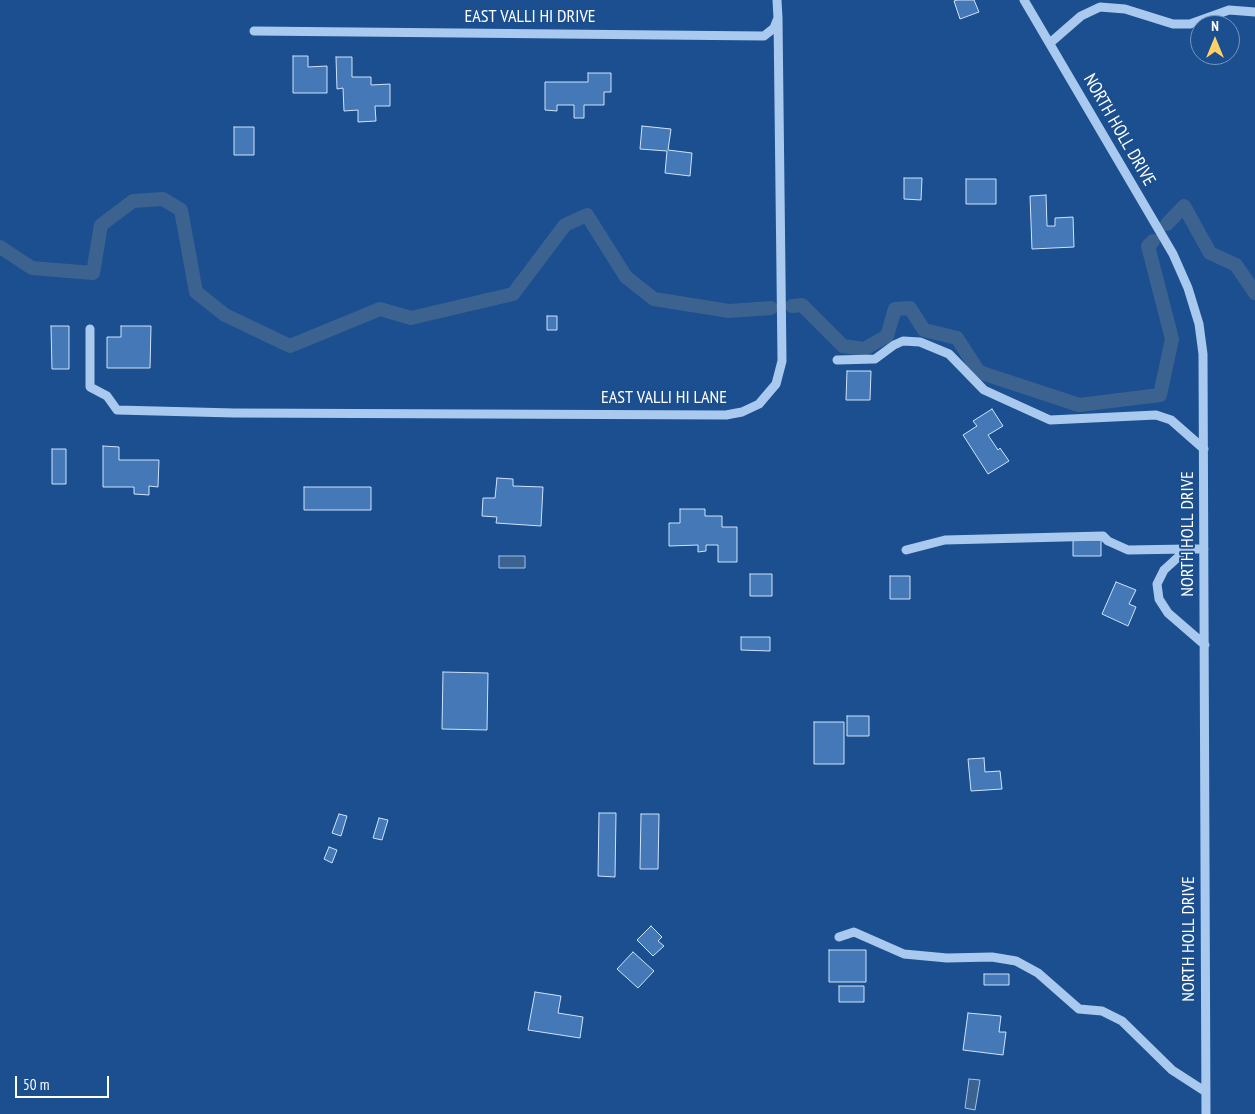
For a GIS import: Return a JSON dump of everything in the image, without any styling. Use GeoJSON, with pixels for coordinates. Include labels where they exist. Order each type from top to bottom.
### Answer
{"type":"FeatureCollection","features":[{"type":"Feature","properties":{"kind":"street"},"geometry":{"type":"LineString","coordinates":[[777,0],[778,18]]}},
{"type":"Feature","properties":{"kind":"street","name":"NORTH HOLL DRIVE"},"geometry":{"type":"LineString","coordinates":[[1024,0],[1172,254],[1188,288],[1199,324],[1203,354],[1204,449],[1206,1114]]}},
{"type":"Feature","properties":{"kind":"street"},"geometry":{"type":"LineString","coordinates":[[1050,43],[1081,16],[1100,7],[1125,9],[1172,24],[1190,24],[1229,10],[1255,12]]}},
{"type":"Feature","properties":{"kind":"street","name":"EAST VALLI HI DRIVE"},"geometry":{"type":"LineString","coordinates":[[254,31],[764,36],[774,28],[778,18]]}},
{"type":"Feature","properties":{"kind":"street","name":"EAST VALLI HI LANE"},"geometry":{"type":"LineString","coordinates":[[90,329],[90,387],[107,396],[117,410],[234,413],[726,415],[742,412],[759,404],[776,384],[782,361],[778,18]]}},
{"type":"Feature","properties":{"kind":"street"},"geometry":{"type":"LineString","coordinates":[[837,360],[875,359],[894,345],[903,341],[920,342],[949,354],[984,390],[1050,420],[1156,415],[1171,420],[1204,449]]}},
{"type":"Feature","properties":{"kind":"street"},"geometry":{"type":"LineString","coordinates":[[906,550],[945,540],[1103,536],[1108,541],[1128,550],[1204,549]]}},
{"type":"Feature","properties":{"kind":"street"},"geometry":{"type":"LineString","coordinates":[[1187,549],[1164,570],[1157,584],[1159,599],[1168,613],[1205,645]]}},
{"type":"Feature","properties":{"kind":"street"},"geometry":{"type":"LineString","coordinates":[[839,937],[854,932],[904,954],[947,958],[992,957],[1016,961],[1038,973],[1079,1009],[1102,1011],[1122,1021],[1172,1070],[1206,1092]]}},
{"type":"Feature","properties":{"kind":"water"},"geometry":{"type":"Polygon","coordinates":[[[499,556],[525,556],[525,568],[499,568],[499,556]]]}},
{"type":"Feature","properties":{"kind":"water"},"geometry":{"type":"Polygon","coordinates":[[[969,1079],[980,1080],[975,1110],[965,1108],[969,1079]]]}},
{"type":"Feature","properties":{"kind":"building"},"geometry":{"type":"Polygon","coordinates":[[[974,0],[979,12],[960,19],[954,1],[974,0]]]}},
{"type":"Feature","properties":{"kind":"building"},"geometry":{"type":"Polygon","coordinates":[[[293,56],[308,56],[308,67],[327,66],[327,93],[293,93],[293,56]]]}},
{"type":"Feature","properties":{"kind":"building"},"geometry":{"type":"Polygon","coordinates":[[[336,57],[352,57],[352,77],[371,77],[371,85],[390,84],[390,106],[375,106],[376,121],[358,122],[358,110],[344,111],[343,88],[337,89],[336,57]]]}},
{"type":"Feature","properties":{"kind":"building"},"geometry":{"type":"Polygon","coordinates":[[[588,73],[611,73],[611,92],[604,92],[604,105],[584,105],[584,118],[574,118],[574,105],[557,105],[557,111],[545,110],[545,82],[588,82],[588,73]]]}},
{"type":"Feature","properties":{"kind":"building"},"geometry":{"type":"Polygon","coordinates":[[[642,126],[671,129],[668,150],[692,153],[690,176],[665,173],[667,151],[640,149],[642,126]]]}},
{"type":"Feature","properties":{"kind":"building"},"geometry":{"type":"Polygon","coordinates":[[[234,127],[254,127],[254,155],[234,155],[234,127]]]}},
{"type":"Feature","properties":{"kind":"building"},"geometry":{"type":"Polygon","coordinates":[[[904,178],[922,178],[921,200],[904,199],[904,178]]]}},
{"type":"Feature","properties":{"kind":"building"},"geometry":{"type":"Polygon","coordinates":[[[966,179],[996,179],[996,204],[966,204],[966,179]]]}},
{"type":"Feature","properties":{"kind":"building"},"geometry":{"type":"Polygon","coordinates":[[[1046,195],[1047,226],[1055,226],[1055,218],[1073,217],[1074,247],[1032,249],[1030,196],[1046,195]]]}},
{"type":"Feature","properties":{"kind":"building"},"geometry":{"type":"Polygon","coordinates":[[[547,316],[557,316],[557,330],[547,330],[547,316]]]}},
{"type":"Feature","properties":{"kind":"building"},"geometry":{"type":"Polygon","coordinates":[[[51,326],[69,326],[69,369],[52,369],[51,326]]]}},
{"type":"Feature","properties":{"kind":"building"},"geometry":{"type":"Polygon","coordinates":[[[121,326],[151,326],[150,368],[107,368],[107,337],[121,337],[121,326]]]}},
{"type":"Feature","properties":{"kind":"building"},"geometry":{"type":"Polygon","coordinates":[[[847,371],[871,371],[870,400],[846,400],[847,371]]]}},
{"type":"Feature","properties":{"kind":"building"},"geometry":{"type":"Polygon","coordinates":[[[992,409],[1003,426],[988,435],[998,450],[1000,448],[1009,461],[988,474],[963,435],[977,426],[973,421],[992,409]]]}},
{"type":"Feature","properties":{"kind":"building"},"geometry":{"type":"Polygon","coordinates":[[[103,446],[119,447],[119,460],[159,460],[158,487],[149,486],[149,495],[134,494],[134,487],[103,487],[103,446]]]}},
{"type":"Feature","properties":{"kind":"building"},"geometry":{"type":"Polygon","coordinates":[[[52,449],[66,449],[66,484],[52,484],[52,449]]]}},
{"type":"Feature","properties":{"kind":"building"},"geometry":{"type":"Polygon","coordinates":[[[497,478],[513,479],[513,486],[543,487],[541,526],[496,523],[497,517],[482,516],[483,498],[495,498],[497,478]]]}},
{"type":"Feature","properties":{"kind":"building"},"geometry":{"type":"Polygon","coordinates":[[[304,487],[371,487],[371,510],[304,510],[304,487]]]}},
{"type":"Feature","properties":{"kind":"building"},"geometry":{"type":"Polygon","coordinates":[[[680,509],[705,509],[705,516],[722,516],[722,527],[737,527],[737,562],[718,562],[718,545],[706,545],[706,551],[698,552],[698,545],[669,546],[669,523],[680,523],[680,509]]]}},
{"type":"Feature","properties":{"kind":"building"},"geometry":{"type":"Polygon","coordinates":[[[1073,540],[1101,540],[1101,556],[1073,556],[1073,540]]]}},
{"type":"Feature","properties":{"kind":"building"},"geometry":{"type":"Polygon","coordinates":[[[750,574],[772,574],[772,596],[750,596],[750,574]]]}},
{"type":"Feature","properties":{"kind":"building"},"geometry":{"type":"Polygon","coordinates":[[[890,576],[910,576],[910,599],[890,599],[890,576]]]}},
{"type":"Feature","properties":{"kind":"building"},"geometry":{"type":"Polygon","coordinates":[[[1116,582],[1136,590],[1129,604],[1136,607],[1128,626],[1102,614],[1116,582]]]}},
{"type":"Feature","properties":{"kind":"building"},"geometry":{"type":"Polygon","coordinates":[[[741,637],[770,637],[770,651],[741,650],[741,637]]]}},
{"type":"Feature","properties":{"kind":"building"},"geometry":{"type":"Polygon","coordinates":[[[443,672],[488,673],[487,730],[442,729],[443,672]]]}},
{"type":"Feature","properties":{"kind":"building"},"geometry":{"type":"Polygon","coordinates":[[[847,716],[869,716],[869,736],[847,736],[847,716]]]}},
{"type":"Feature","properties":{"kind":"building"},"geometry":{"type":"Polygon","coordinates":[[[814,722],[844,722],[844,764],[814,764],[814,722]]]}},
{"type":"Feature","properties":{"kind":"building"},"geometry":{"type":"Polygon","coordinates":[[[984,758],[985,772],[1000,771],[1002,789],[971,791],[968,759],[984,758]]]}},
{"type":"Feature","properties":{"kind":"building"},"geometry":{"type":"Polygon","coordinates":[[[599,813],[616,813],[615,877],[598,876],[599,813]]]}},
{"type":"Feature","properties":{"kind":"building"},"geometry":{"type":"Polygon","coordinates":[[[339,814],[347,816],[341,836],[332,833],[339,814]]]}},
{"type":"Feature","properties":{"kind":"building"},"geometry":{"type":"Polygon","coordinates":[[[641,814],[659,814],[658,869],[640,869],[641,814]]]}},
{"type":"Feature","properties":{"kind":"building"},"geometry":{"type":"Polygon","coordinates":[[[379,818],[388,820],[382,840],[373,838],[379,818]]]}},
{"type":"Feature","properties":{"kind":"building"},"geometry":{"type":"Polygon","coordinates":[[[329,847],[337,850],[332,863],[324,859],[329,847]]]}},
{"type":"Feature","properties":{"kind":"building"},"geometry":{"type":"Polygon","coordinates":[[[651,926],[662,937],[658,941],[664,946],[653,956],[637,940],[651,926]]]}},
{"type":"Feature","properties":{"kind":"building"},"geometry":{"type":"Polygon","coordinates":[[[829,950],[866,950],[866,982],[829,982],[829,950]]]}},
{"type":"Feature","properties":{"kind":"building"},"geometry":{"type":"Polygon","coordinates":[[[633,952],[654,971],[638,988],[617,969],[633,952]]]}},
{"type":"Feature","properties":{"kind":"building"},"geometry":{"type":"Polygon","coordinates":[[[984,974],[1009,974],[1009,985],[984,985],[984,974]]]}},
{"type":"Feature","properties":{"kind":"building"},"geometry":{"type":"Polygon","coordinates":[[[839,986],[864,986],[864,1002],[839,1002],[839,986]]]}},
{"type":"Feature","properties":{"kind":"building"},"geometry":{"type":"Polygon","coordinates":[[[535,992],[561,996],[558,1013],[583,1017],[580,1038],[528,1030],[535,992]]]}},
{"type":"Feature","properties":{"kind":"building"},"geometry":{"type":"Polygon","coordinates":[[[968,1013],[1001,1016],[999,1032],[1006,1032],[1003,1055],[963,1050],[968,1013]]]}},
{"type":"Feature","properties":{"kind":"waterway"},"geometry":{"type":"LineString","coordinates":[[0,247],[32,268],[93,273],[101,225],[133,201],[163,199],[181,210],[196,292],[225,315],[290,346],[380,309],[411,318],[513,294],[565,225],[587,215],[626,277],[654,299],[729,311],[771,308]]}},
{"type":"Feature","properties":{"kind":"waterway"},"geometry":{"type":"LineString","coordinates":[[1167,224],[1184,206],[1210,253],[1236,265],[1255,293]]}},
{"type":"Feature","properties":{"kind":"waterway"},"geometry":{"type":"LineString","coordinates":[[792,306],[802,305],[843,346],[864,349],[887,336],[895,309],[910,308],[924,330],[957,338],[979,372],[1079,405],[1160,395],[1172,339],[1148,246],[1153,241]]}}]}
